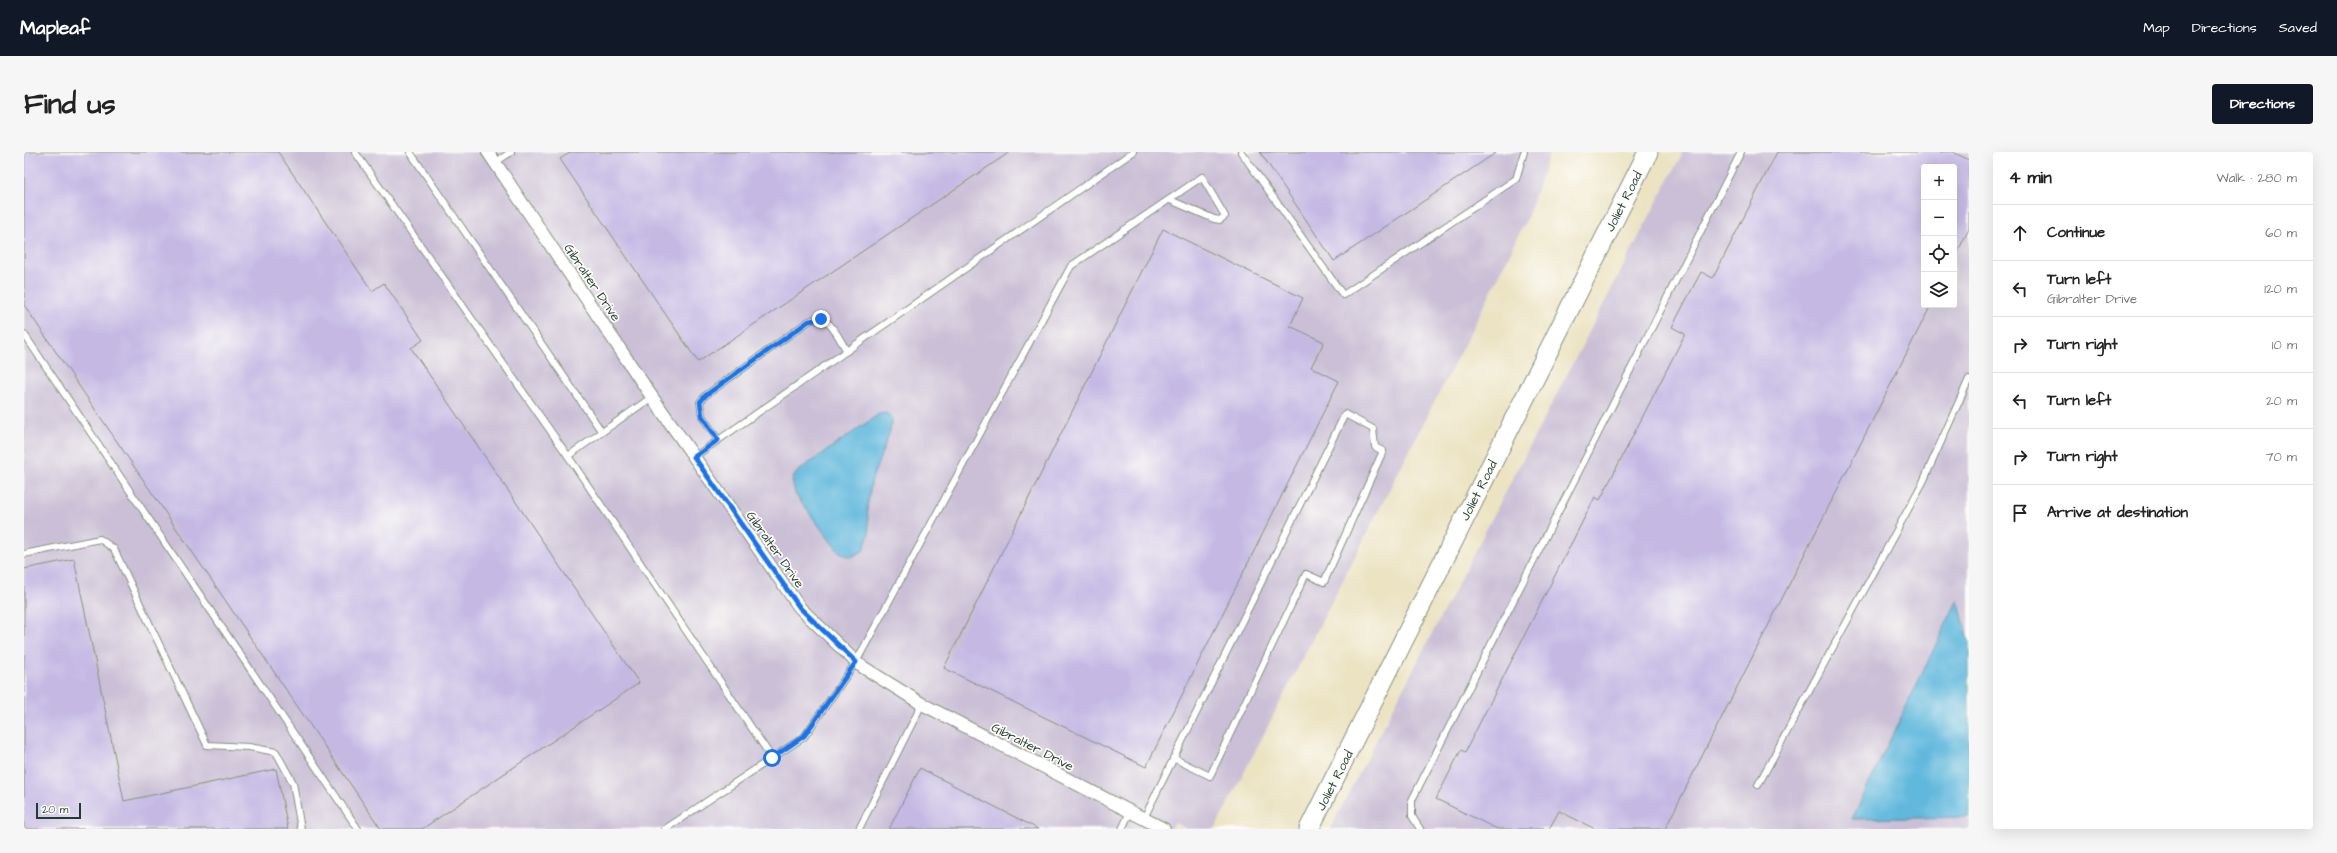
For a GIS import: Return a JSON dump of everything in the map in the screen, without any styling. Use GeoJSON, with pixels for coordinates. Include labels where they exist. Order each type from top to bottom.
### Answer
{"type":"FeatureCollection","features":[{"type":"Feature","properties":{"kind":"main road","name":"Joliet Road"},"geometry":{"type":"LineString","coordinates":[[1309,829],[1648,152]]}},
{"type":"Feature","properties":{"kind":"street","name":"Gibralter Drive"},"geometry":{"type":"LineString","coordinates":[[488,152],[652,397],[800,608],[856,662],[922,704],[1164,829]]}},
{"type":"Feature","properties":{"kind":"lane"},"geometry":{"type":"LineString","coordinates":[[355,152],[568,456],[772,758]]}},
{"type":"Feature","properties":{"kind":"lane"},"geometry":{"type":"LineString","coordinates":[[410,152],[602,432]]}},
{"type":"Feature","properties":{"kind":"lane"},"geometry":{"type":"LineString","coordinates":[[496,162],[511,152]]}},
{"type":"Feature","properties":{"kind":"lane"},"geometry":{"type":"LineString","coordinates":[[694,457],[1133,152]]}},
{"type":"Feature","properties":{"kind":"lane"},"geometry":{"type":"LineString","coordinates":[[1241,152],[1343,295],[1516,178],[1524,152]]}},
{"type":"Feature","properties":{"kind":"lane"},"geometry":{"type":"LineString","coordinates":[[1420,829],[1412,816],[1412,800],[1742,152]]}},
{"type":"Feature","properties":{"kind":"lane"},"geometry":{"type":"LineString","coordinates":[[665,829],[804,736],[856,662],[1071,266],[1202,177],[1225,216],[1220,220],[1214,219],[1170,200]]}},
{"type":"Feature","properties":{"kind":"lane"},"geometry":{"type":"LineString","coordinates":[[718,440],[702,416],[700,402],[706,395],[809,321],[821,319],[829,322],[847,351]]}},
{"type":"Feature","properties":{"kind":"lane"},"geometry":{"type":"LineString","coordinates":[[24,334],[358,829]]}},
{"type":"Feature","properties":{"kind":"lane"},"geometry":{"type":"LineString","coordinates":[[1758,785],[1922,482],[1969,379]]}},
{"type":"Feature","properties":{"kind":"lane"},"geometry":{"type":"LineString","coordinates":[[568,456],[652,397]]}},
{"type":"Feature","properties":{"kind":"lane"},"geometry":{"type":"LineString","coordinates":[[1144,818],[1173,758],[1345,414],[1373,429],[1375,447],[1383,451],[1324,582],[1306,574],[1210,776],[1173,758]]}},
{"type":"Feature","properties":{"kind":"lane"},"geometry":{"type":"LineString","coordinates":[[24,554],[100,539],[108,542],[114,549],[207,745],[249,747],[276,752],[293,783],[301,829]]}},
{"type":"Feature","properties":{"kind":"lane"},"geometry":{"type":"LineString","coordinates":[[859,829],[922,704]]}},
{"type":"Feature","properties":{"kind":"lane"},"geometry":{"type":"LineString","coordinates":[[1122,829],[1130,812]]}},
{"type":"Feature","properties":{"kind":"shaded area"},"geometry":{"type":"Polygon","coordinates":[[[24,152],[1550,152],[1527,218],[1495,284],[1215,829],[1187,829],[1175,823],[1171,829],[24,829],[24,152]]]}},
{"type":"Feature","properties":{"kind":"shaded area"},"geometry":{"type":"Polygon","coordinates":[[[1683,152],[1969,152],[1969,829],[1330,829],[1683,152]]]}},
{"type":"Feature","properties":{"kind":"water"},"geometry":{"type":"Polygon","coordinates":[[[886,413],[892,419],[890,431],[872,479],[867,507],[869,534],[863,551],[851,557],[838,551],[795,494],[792,479],[798,471],[879,414],[886,413]]]}},
{"type":"Feature","properties":{"kind":"water"},"geometry":{"type":"Polygon","coordinates":[[[1958,599],[1969,642],[1969,817],[1852,819],[1958,599]]]}},
{"type":"Feature","properties":{"kind":"building"},"geometry":{"type":"Polygon","coordinates":[[[24,152],[278,152],[372,291],[384,283],[423,340],[411,348],[639,683],[422,829],[381,829],[24,305],[24,152]]]}},
{"type":"Feature","properties":{"kind":"building"},"geometry":{"type":"Polygon","coordinates":[[[571,152],[1010,152],[698,362],[560,159],[571,152]]]}},
{"type":"Feature","properties":{"kind":"building"},"geometry":{"type":"Polygon","coordinates":[[[1260,152],[1497,152],[1334,261],[1260,152]]]}},
{"type":"Feature","properties":{"kind":"building"},"geometry":{"type":"Polygon","coordinates":[[[1777,152],[1953,152],[1969,160],[1969,229],[1957,253],[1957,164],[1921,164],[1921,308],[1929,308],[1665,829],[1595,829],[1559,811],[1549,829],[1497,829],[1436,799],[1461,750],[1465,752],[1595,497],[1600,500],[1685,334],[1672,327],[1701,272],[1713,278],[1777,152]]]}},
{"type":"Feature","properties":{"kind":"building"},"geometry":{"type":"Polygon","coordinates":[[[1163,229],[1303,298],[1290,326],[1324,342],[1311,367],[1339,381],[1146,767],[944,668],[1163,229]]]}},
{"type":"Feature","properties":{"kind":"building"},"geometry":{"type":"Polygon","coordinates":[[[74,559],[124,801],[276,769],[288,829],[24,829],[24,569],[74,559]]]}},
{"type":"Feature","properties":{"kind":"building"},"geometry":{"type":"Polygon","coordinates":[[[920,768],[1038,829],[889,829],[920,768]]]}},
{"type":"Feature","properties":{"kind":"route"},"geometry":{"type":"LineString","coordinates":[[772,758],[804,736],[856,662],[800,608],[694,457],[718,440],[702,416],[700,402],[706,395],[809,321],[821,319]]}}]}
